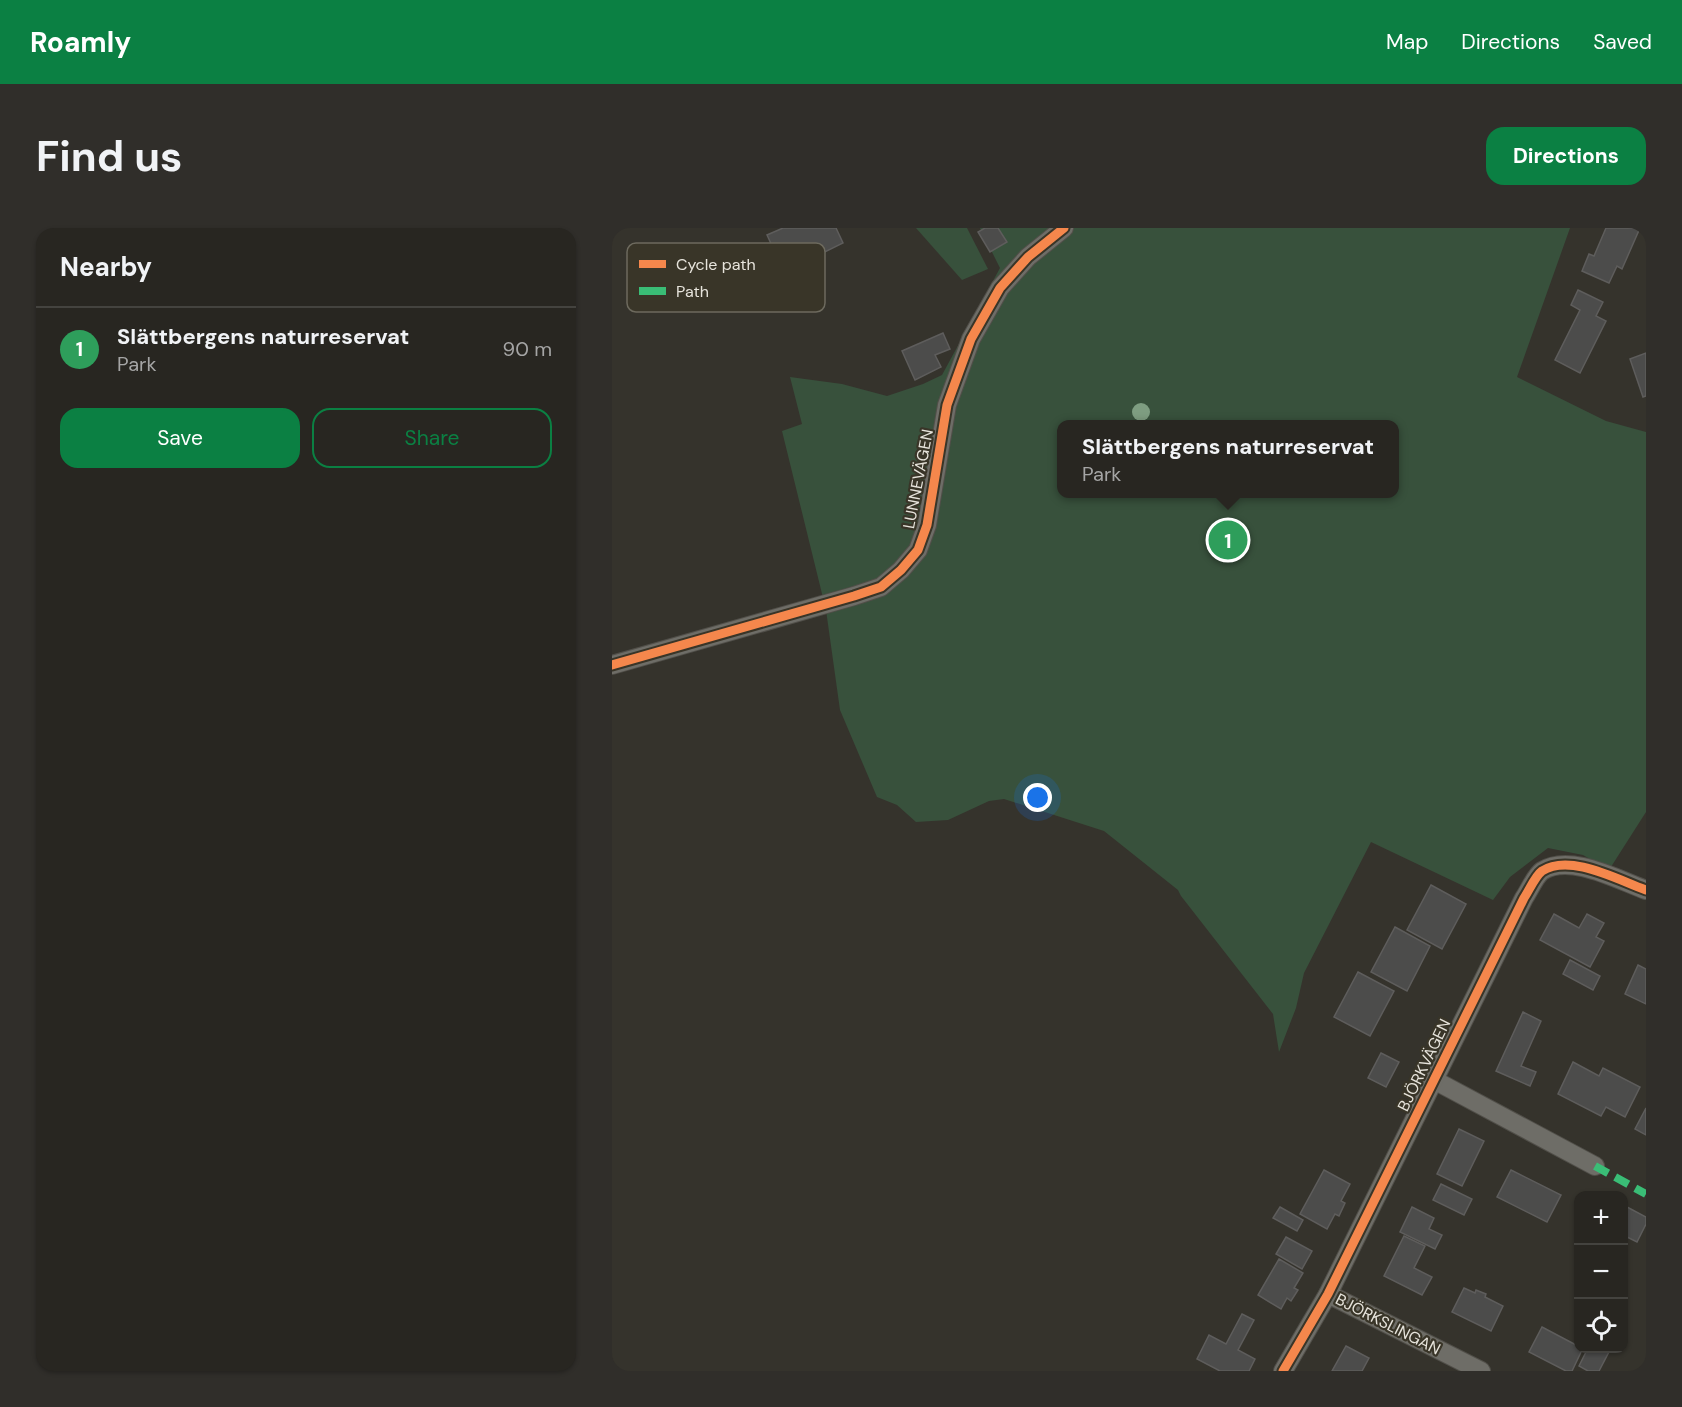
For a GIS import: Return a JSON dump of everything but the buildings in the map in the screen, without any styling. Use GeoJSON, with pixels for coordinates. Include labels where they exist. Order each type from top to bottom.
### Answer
{"type":"FeatureCollection","features":[{"type":"Feature","properties":{"kind":"street","name":"LUNNEVÄGEN"},"geometry":{"type":"LineString","coordinates":[[612,665],[863,593],[881,587],[900,570],[918,550],[927,525],[947,405],[972,339],[1000,288],[1028,257],[1064,228]]}},
{"type":"Feature","properties":{"kind":"street","name":"BJÖRKVÄGEN"},"geometry":{"type":"LineString","coordinates":[[1283,1371],[1328,1294],[1524,898],[1541,872],[1563,863],[1584,867],[1646,890]]}},
{"type":"Feature","properties":{"kind":"street","name":"BJÖRKVÄGEN"},"geometry":{"type":"LineString","coordinates":[[1434,1080],[1595,1166]]}},
{"type":"Feature","properties":{"kind":"street","name":"BJÖRKSLINGAN"},"geometry":{"type":"LineString","coordinates":[[1328,1294],[1481,1371]]}},
{"type":"Feature","properties":{"kind":"green space"},"geometry":{"type":"Polygon","coordinates":[[[916,228],[967,228],[988,269],[962,280],[916,228]]]}},
{"type":"Feature","properties":{"kind":"green space"},"geometry":{"type":"Polygon","coordinates":[[[980,228],[1570,228],[1517,377],[1606,421],[1646,432],[1646,812],[1609,870],[1583,855],[1548,848],[1510,877],[1493,900],[1371,842],[1304,973],[1296,1008],[1279,1052],[1273,1014],[1178,890],[1104,831],[1004,799],[989,801],[948,820],[916,822],[897,805],[877,797],[840,710],[826,610],[782,431],[802,424],[790,377],[842,384],[887,396],[942,375],[1000,268],[980,228]]]}},
{"type":"Feature","properties":{"kind":"marked path"},"geometry":{"type":"LineString","coordinates":[[1595,1166],[1646,1194]]}},
{"type":"Feature","properties":{"kind":"cycle path"},"geometry":{"type":"LineString","coordinates":[[612,665],[854,596],[881,587],[901,570],[918,550],[927,525],[947,405],[971,339],[1000,288],[1028,257],[1064,228]]}},
{"type":"Feature","properties":{"kind":"cycle path"},"geometry":{"type":"LineString","coordinates":[[1283,1371],[1328,1294],[1537,876],[1553,866],[1580,866],[1646,890]]}},
{"type":"Feature","properties":{"kind":"place","name":"Slättbergens naturreservat"},"geometry":{"type":"Point","coordinates":[1228,540]}}]}
